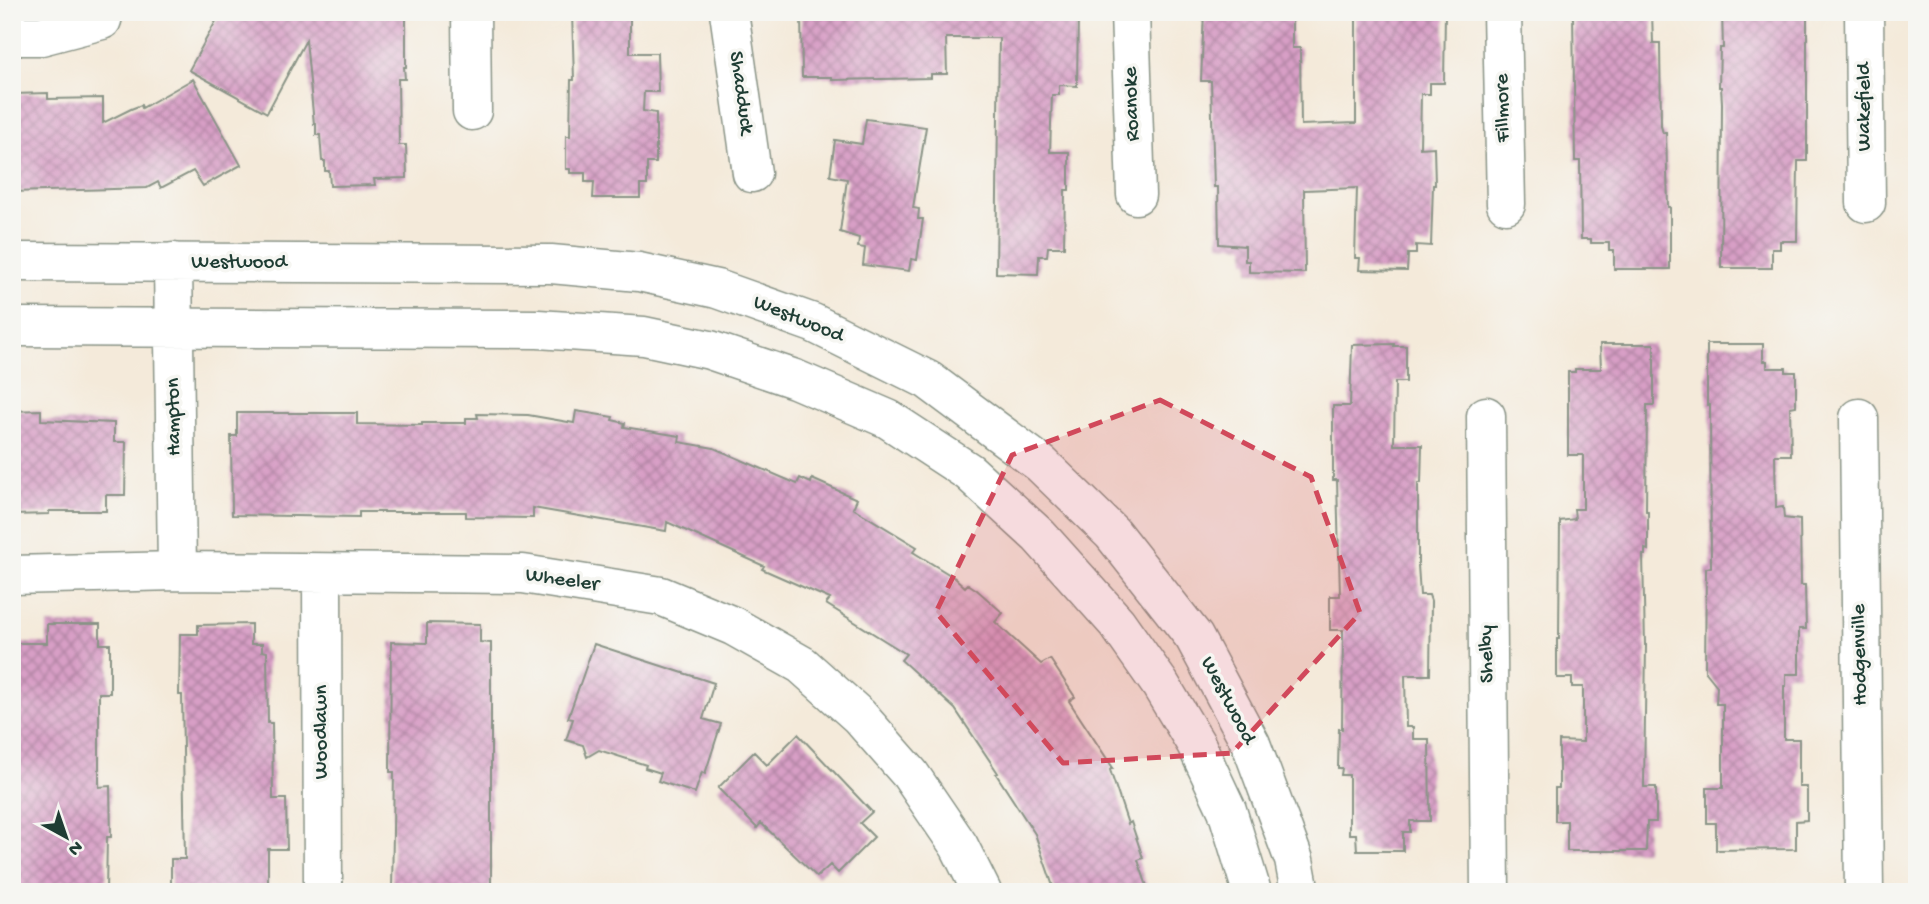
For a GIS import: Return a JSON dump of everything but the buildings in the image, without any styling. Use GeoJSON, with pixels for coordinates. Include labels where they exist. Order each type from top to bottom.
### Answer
{"type":"FeatureCollection","features":[{"type":"Feature","properties":{"kind":"street"},"geometry":{"type":"LineString","coordinates":[[471,12],[472,111]]}},
{"type":"Feature","properties":{"kind":"street","name":"Shadduck"},"geometry":{"type":"LineString","coordinates":[[729,12],[752,173]]}},
{"type":"Feature","properties":{"kind":"street","name":"Roanoke"},"geometry":{"type":"LineString","coordinates":[[1130,12],[1136,195]]}},
{"type":"Feature","properties":{"kind":"street","name":"Fillmore"},"geometry":{"type":"LineString","coordinates":[[1502,12],[1506,204]]}},
{"type":"Feature","properties":{"kind":"street","name":"Wakefield"},"geometry":{"type":"LineString","coordinates":[[1864,12],[1866,203]]}},
{"type":"Feature","properties":{"kind":"street"},"geometry":{"type":"LineString","coordinates":[[12,36],[41,36],[103,16]]}},
{"type":"Feature","properties":{"kind":"street","name":"Westwood"},"geometry":{"type":"LineString","coordinates":[[12,262],[551,264],[639,272],[717,289],[813,323],[928,380],[1041,464],[1103,524],[1194,638],[1251,744],[1294,860],[1300,892]]}},
{"type":"Feature","properties":{"kind":"street","name":"Hampton"},"geometry":{"type":"LineString","coordinates":[[173,262],[177,571]]}},
{"type":"Feature","properties":{"kind":"street"},"geometry":{"type":"LineString","coordinates":[[12,327],[538,329],[644,336],[734,358],[795,379],[888,419],[968,472],[1039,536],[1117,623],[1160,684],[1196,744],[1227,810],[1252,892]]}},
{"type":"Feature","properties":{"kind":"street","name":"Shelby"},"geometry":{"type":"LineString","coordinates":[[1486,416],[1490,892]]}},
{"type":"Feature","properties":{"kind":"street","name":"Hodgenville"},"geometry":{"type":"LineString","coordinates":[[1859,418],[1864,892]]}},
{"type":"Feature","properties":{"kind":"street","name":"Wheeler"},"geometry":{"type":"LineString","coordinates":[[12,575],[177,571],[523,574],[661,596],[733,626],[802,665],[859,716],[910,774],[959,846],[982,892]]}},
{"type":"Feature","properties":{"kind":"street","name":"Woodlawn"},"geometry":{"type":"LineString","coordinates":[[322,573],[323,892]]}},
{"type":"Feature","properties":{"kind":"highlighted area"},"geometry":{"type":"Polygon","coordinates":[[[1160,400],[1311,477],[1360,613],[1232,753],[1063,763],[936,612],[1012,455],[1160,400]]]}}]}
